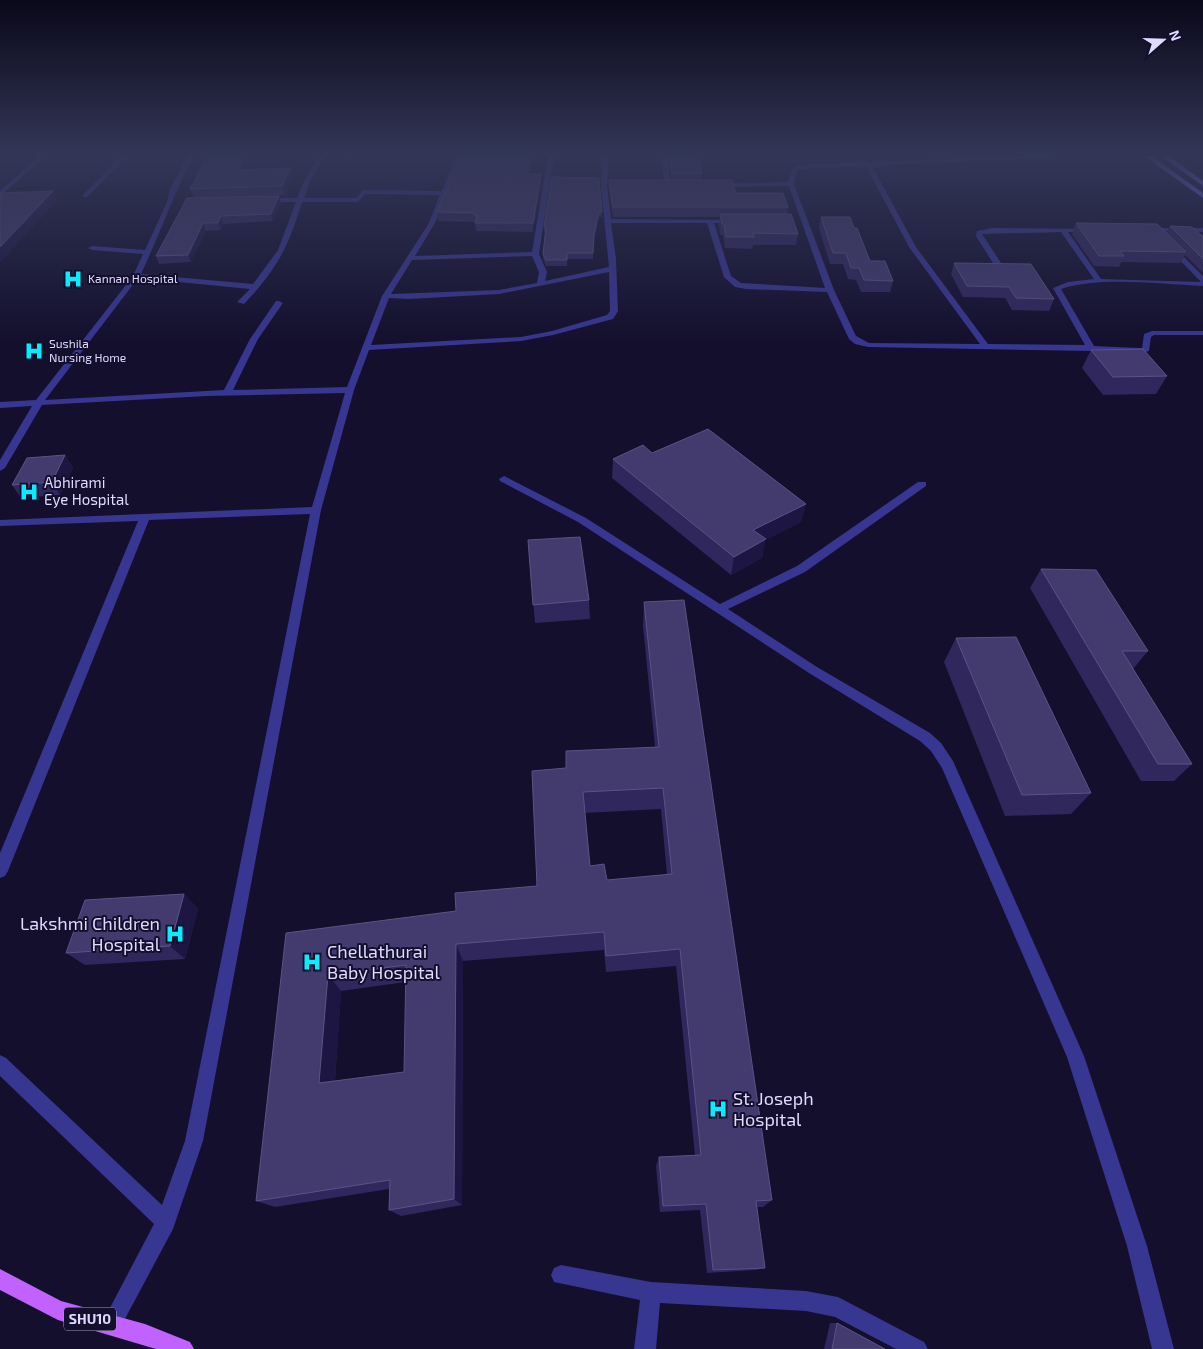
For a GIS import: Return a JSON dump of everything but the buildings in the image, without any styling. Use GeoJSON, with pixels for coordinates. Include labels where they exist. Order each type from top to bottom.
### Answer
{"type":"FeatureCollection","features":[{"type":"Feature","properties":{"kind":"main road","name":"SHU10"},"geometry":{"type":"LineString","coordinates":[[0,1279],[58,1310],[145,1334],[183,1349]]}},
{"type":"Feature","properties":{"kind":"street"},"geometry":{"type":"LineString","coordinates":[[0,468],[39,402],[136,276],[149,252],[163,219]]}},
{"type":"Feature","properties":{"kind":"street"},"geometry":{"type":"LineString","coordinates":[[241,302],[256,287],[282,250],[292,219]]}},
{"type":"Feature","properties":{"kind":"street"},"geometry":{"type":"LineString","coordinates":[[111,1325],[166,1222],[194,1141],[316,510],[350,390],[386,296],[412,258],[433,219]]}},
{"type":"Feature","properties":{"kind":"street"},"geometry":{"type":"LineString","coordinates":[[540,219],[534,254],[543,272],[541,284]]}},
{"type":"Feature","properties":{"kind":"street"},"geometry":{"type":"LineString","coordinates":[[897,219],[912,247],[986,347]]}},
{"type":"Feature","properties":{"kind":"street"},"geometry":{"type":"LineString","coordinates":[[367,348],[521,339],[553,334],[601,321],[610,317],[614,311],[612,259],[607,221],[739,221]]}},
{"type":"Feature","properties":{"kind":"street"},"geometry":{"type":"LineString","coordinates":[[710,221],[728,277],[738,285],[746,287],[830,290]]}},
{"type":"Feature","properties":{"kind":"street"},"geometry":{"type":"LineString","coordinates":[[795,221],[804,221],[830,290],[852,337],[858,342],[868,345],[1091,348],[1139,351],[1146,349],[1148,336],[1152,333],[1203,333]]}},
{"type":"Feature","properties":{"kind":"street"},"geometry":{"type":"LineString","coordinates":[[1001,269],[979,232],[993,230],[1100,230]]}},
{"type":"Feature","properties":{"kind":"street"},"geometry":{"type":"LineString","coordinates":[[1063,230],[1099,281]]}},
{"type":"Feature","properties":{"kind":"street"},"geometry":{"type":"LineString","coordinates":[[1136,230],[1203,230]]}},
{"type":"Feature","properties":{"kind":"street"},"geometry":{"type":"LineString","coordinates":[[1154,230],[1160,236]]}},
{"type":"Feature","properties":{"kind":"street"},"geometry":{"type":"LineString","coordinates":[[1166,242],[1203,282]]}},
{"type":"Feature","properties":{"kind":"street"},"geometry":{"type":"LineString","coordinates":[[92,248],[149,252]]}},
{"type":"Feature","properties":{"kind":"street"},"geometry":{"type":"LineString","coordinates":[[412,258],[534,254]]}},
{"type":"Feature","properties":{"kind":"street"},"geometry":{"type":"LineString","coordinates":[[386,296],[409,297],[499,292],[611,269]]}},
{"type":"Feature","properties":{"kind":"street"},"geometry":{"type":"LineString","coordinates":[[136,276],[256,287]]}},
{"type":"Feature","properties":{"kind":"street"},"geometry":{"type":"LineString","coordinates":[[1091,348],[1057,288],[1065,284],[1099,281],[1203,282]]}},
{"type":"Feature","properties":{"kind":"street"},"geometry":{"type":"LineString","coordinates":[[226,393],[254,339],[279,302]]}},
{"type":"Feature","properties":{"kind":"street"},"geometry":{"type":"LineString","coordinates":[[0,405],[226,393],[350,390]]}},
{"type":"Feature","properties":{"kind":"street"},"geometry":{"type":"LineString","coordinates":[[504,480],[582,520],[814,670],[925,737],[936,747],[948,765],[1075,1056],[1137,1246],[1162,1349]]}},
{"type":"Feature","properties":{"kind":"street"},"geometry":{"type":"LineString","coordinates":[[719,609],[801,568],[922,484]]}},
{"type":"Feature","properties":{"kind":"street"},"geometry":{"type":"LineString","coordinates":[[0,523],[316,510]]}},
{"type":"Feature","properties":{"kind":"street"},"geometry":{"type":"LineString","coordinates":[[0,871],[145,517]]}},
{"type":"Feature","properties":{"kind":"street"},"geometry":{"type":"LineString","coordinates":[[0,1064],[166,1222]]}},
{"type":"Feature","properties":{"kind":"street"},"geometry":{"type":"LineString","coordinates":[[561,1276],[651,1292],[806,1301],[838,1307],[917,1349]]}},
{"type":"Feature","properties":{"kind":"street"},"geometry":{"type":"LineString","coordinates":[[645,1349],[651,1292]]}},
{"type":"Feature","properties":{"kind":"place","name":"Kannan Hospital"},"geometry":{"type":"Point","coordinates":[73,279]}},
{"type":"Feature","properties":{"kind":"place","name":"Sushila Nursing Home"},"geometry":{"type":"Point","coordinates":[34,351]}},
{"type":"Feature","properties":{"kind":"place","name":"Abhirami Eye Hospital"},"geometry":{"type":"Point","coordinates":[29,492]}},
{"type":"Feature","properties":{"kind":"place","name":"Lakshmi Children Hospital"},"geometry":{"type":"Point","coordinates":[175,934]}},
{"type":"Feature","properties":{"kind":"place","name":"Chellathurai Baby Hospital"},"geometry":{"type":"Point","coordinates":[312,962]}},
{"type":"Feature","properties":{"kind":"place","name":"St. Joseph Hospital"},"geometry":{"type":"Point","coordinates":[718,1109]}}]}
